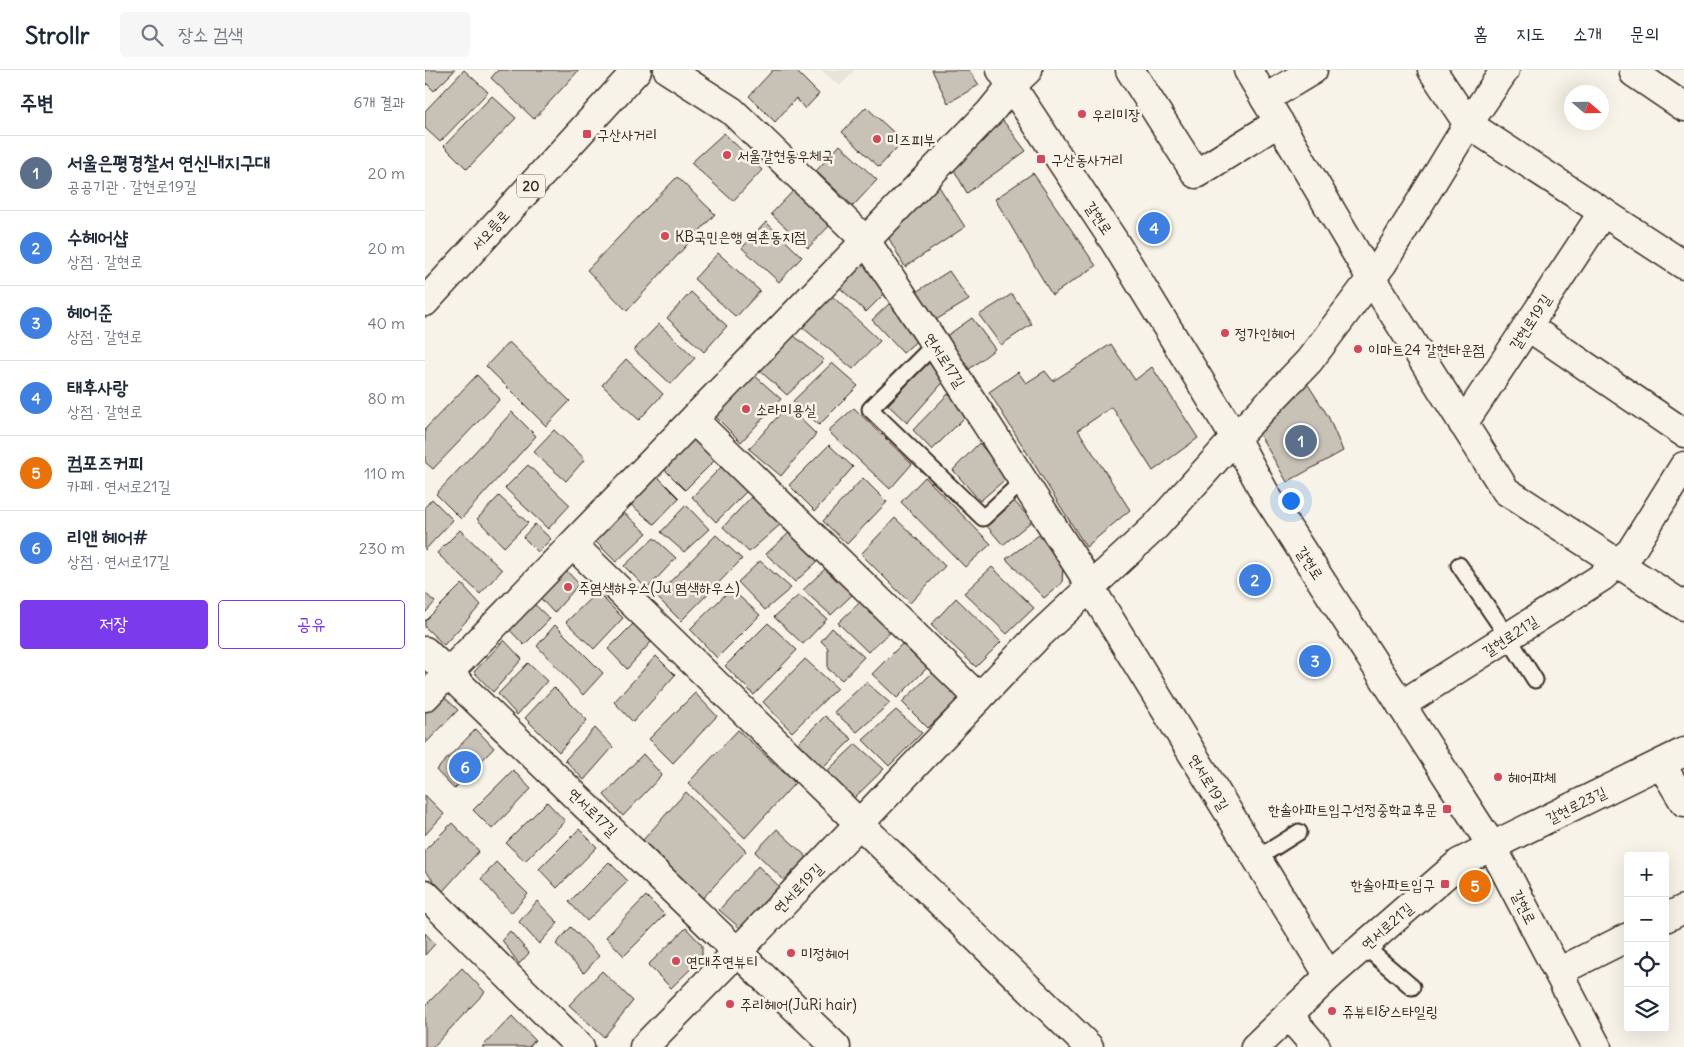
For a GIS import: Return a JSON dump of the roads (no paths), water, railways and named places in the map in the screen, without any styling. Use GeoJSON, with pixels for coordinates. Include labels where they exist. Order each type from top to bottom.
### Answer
{"type":"FeatureCollection","features":[{"type":"Feature","properties":{"kind":"street","name":"서오릉로"},"geometry":{"type":"LineString","coordinates":[[425,302],[637,70]]}},
{"type":"Feature","properties":{"kind":"street","name":"연서로17길"},"geometry":{"type":"LineString","coordinates":[[668,70],[732,111],[866,240],[935,344],[1090,587]]}},
{"type":"Feature","properties":{"kind":"street"},"geometry":{"type":"LineString","coordinates":[[1130,70],[1196,174],[1279,122]]}},
{"type":"Feature","properties":{"kind":"street"},"geometry":{"type":"LineString","coordinates":[[1248,70],[1371,278],[1505,491],[1684,606]]}},
{"type":"Feature","properties":{"kind":"street"},"geometry":{"type":"LineString","coordinates":[[1265,99],[1313,70]]}},
{"type":"Feature","properties":{"kind":"street"},"geometry":{"type":"LineString","coordinates":[[1432,70],[1468,124],[1684,265]]}},
{"type":"Feature","properties":{"kind":"street"},"geometry":{"type":"LineString","coordinates":[[1235,438],[1309,361],[1383,263],[1468,124],[1505,70]]}},
{"type":"Feature","properties":{"kind":"street"},"geometry":{"type":"LineString","coordinates":[[1634,73],[1684,108]]}},
{"type":"Feature","properties":{"kind":"street"},"geometry":{"type":"LineString","coordinates":[[425,697],[990,112],[1013,75]]}},
{"type":"Feature","properties":{"kind":"street","name":"갈현로"},"geometry":{"type":"LineString","coordinates":[[1013,75],[1235,438],[1266,495],[1492,846],[1597,1047]]}},
{"type":"Feature","properties":{"kind":"street","name":"갈현로19길"},"geometry":{"type":"LineString","coordinates":[[1463,424],[1603,212]]}},
{"type":"Feature","properties":{"kind":"street"},"geometry":{"type":"LineString","coordinates":[[1527,326],[1684,433]]}},
{"type":"Feature","properties":{"kind":"street"},"geometry":{"type":"LineString","coordinates":[[694,420],[979,698]]}},
{"type":"Feature","properties":{"kind":"street","name":"연서로19길"},"geometry":{"type":"LineString","coordinates":[[644,1047],[738,952],[1037,637],[1156,526],[1235,438]]}},
{"type":"Feature","properties":{"kind":"street","name":"갈현로21길"},"geometry":{"type":"LineString","coordinates":[[1401,705],[1602,577],[1631,551],[1684,466]]}},
{"type":"Feature","properties":{"kind":"street"},"geometry":{"type":"LineString","coordinates":[[573,545],[1089,1047]]}},
{"type":"Feature","properties":{"kind":"street","name":"연서로19길"},"geometry":{"type":"LineString","coordinates":[[1090,587],[1329,976]]}},
{"type":"Feature","properties":{"kind":"street","name":"연서로17길"},"geometry":{"type":"LineString","coordinates":[[425,651],[738,952]]}},
{"type":"Feature","properties":{"kind":"street","name":"갈현로23길"},"geometry":{"type":"LineString","coordinates":[[1492,846],[1672,758],[1684,802]]}},
{"type":"Feature","properties":{"kind":"street","name":"연서로21길"},"geometry":{"type":"LineString","coordinates":[[1255,1047],[1329,976],[1459,863],[1492,846]]}},
{"type":"Feature","properties":{"kind":"street"},"geometry":{"type":"LineString","coordinates":[[425,894],[580,1047]]}},
{"type":"Feature","properties":{"kind":"street"},"geometry":{"type":"LineString","coordinates":[[1669,916],[1684,909]]}},
{"type":"Feature","properties":{"kind":"street"},"geometry":{"type":"LineString","coordinates":[[1558,972],[1624,939]]}},
{"type":"Feature","properties":{"kind":"street"},"geometry":{"type":"LineString","coordinates":[[738,952],[836,1047]]}},
{"type":"Feature","properties":{"kind":"street"},"geometry":{"type":"LineString","coordinates":[[1288,1015],[1316,1047]]}},
{"type":"Feature","properties":{"kind":"lane"},"geometry":{"type":"LineString","coordinates":[[935,344],[870,409],[983,518],[1023,481]]}},
{"type":"Feature","properties":{"kind":"lane"},"geometry":{"type":"LineString","coordinates":[[1459,566],[1535,680]]}},
{"type":"Feature","properties":{"kind":"lane"},"geometry":{"type":"LineString","coordinates":[[1256,859],[1299,832]]}},
{"type":"Feature","properties":{"kind":"lane"},"geometry":{"type":"LineString","coordinates":[[1364,946],[1413,987]]}},
{"type":"Feature","properties":{"kind":"place","name":"우리미장"},"geometry":{"type":"Point","coordinates":[1082,114]}},
{"type":"Feature","properties":{"kind":"place","name":"구산사거리"},"geometry":{"type":"Point","coordinates":[587,134]}},
{"type":"Feature","properties":{"kind":"place","name":"미즈피부"},"geometry":{"type":"Point","coordinates":[877,139]}},
{"type":"Feature","properties":{"kind":"place","name":"서울갈현동우체국"},"geometry":{"type":"Point","coordinates":[727,155]}},
{"type":"Feature","properties":{"kind":"place","name":"구산동사거리"},"geometry":{"type":"Point","coordinates":[1041,159]}},
{"type":"Feature","properties":{"kind":"place","name":"태후사랑"},"geometry":{"type":"Point","coordinates":[1154,228]}},
{"type":"Feature","properties":{"kind":"place","name":"KB국민은행 역촌동지점"},"geometry":{"type":"Point","coordinates":[665,236]}},
{"type":"Feature","properties":{"kind":"place","name":"정가인헤어"},"geometry":{"type":"Point","coordinates":[1225,333]}},
{"type":"Feature","properties":{"kind":"place","name":"이마트24 갈현타운점"},"geometry":{"type":"Point","coordinates":[1358,349]}},
{"type":"Feature","properties":{"kind":"place","name":"소라미용실"},"geometry":{"type":"Point","coordinates":[746,409]}},
{"type":"Feature","properties":{"kind":"place","name":"서울은평경찰서 연신내지구대"},"geometry":{"type":"Point","coordinates":[1301,441]}},
{"type":"Feature","properties":{"kind":"place","name":"수헤어샵"},"geometry":{"type":"Point","coordinates":[1255,580]}},
{"type":"Feature","properties":{"kind":"place","name":"주염색하우스(Ju 염색하우스)"},"geometry":{"type":"Point","coordinates":[568,587]}},
{"type":"Feature","properties":{"kind":"place","name":"헤어준"},"geometry":{"type":"Point","coordinates":[1315,661]}},
{"type":"Feature","properties":{"kind":"place","name":"리앤 헤어#"},"geometry":{"type":"Point","coordinates":[465,767]}},
{"type":"Feature","properties":{"kind":"place","name":"헤어파체"},"geometry":{"type":"Point","coordinates":[1498,777]}},
{"type":"Feature","properties":{"kind":"place","name":"한솔아파트입구선정중학교후문"},"geometry":{"type":"Point","coordinates":[1447,809]}},
{"type":"Feature","properties":{"kind":"place","name":"한솔아파트입구"},"geometry":{"type":"Point","coordinates":[1445,884]}},
{"type":"Feature","properties":{"kind":"place","name":"컴포즈커피"},"geometry":{"type":"Point","coordinates":[1475,886]}},
{"type":"Feature","properties":{"kind":"place","name":"미정헤어"},"geometry":{"type":"Point","coordinates":[791,953]}},
{"type":"Feature","properties":{"kind":"place","name":"연대주연뷰티"},"geometry":{"type":"Point","coordinates":[676,961]}},
{"type":"Feature","properties":{"kind":"place","name":"주리헤어(JuRi hair)"},"geometry":{"type":"Point","coordinates":[730,1004]}},
{"type":"Feature","properties":{"kind":"place","name":"쥬뷰티&스타일링"},"geometry":{"type":"Point","coordinates":[1332,1011]}}]}
